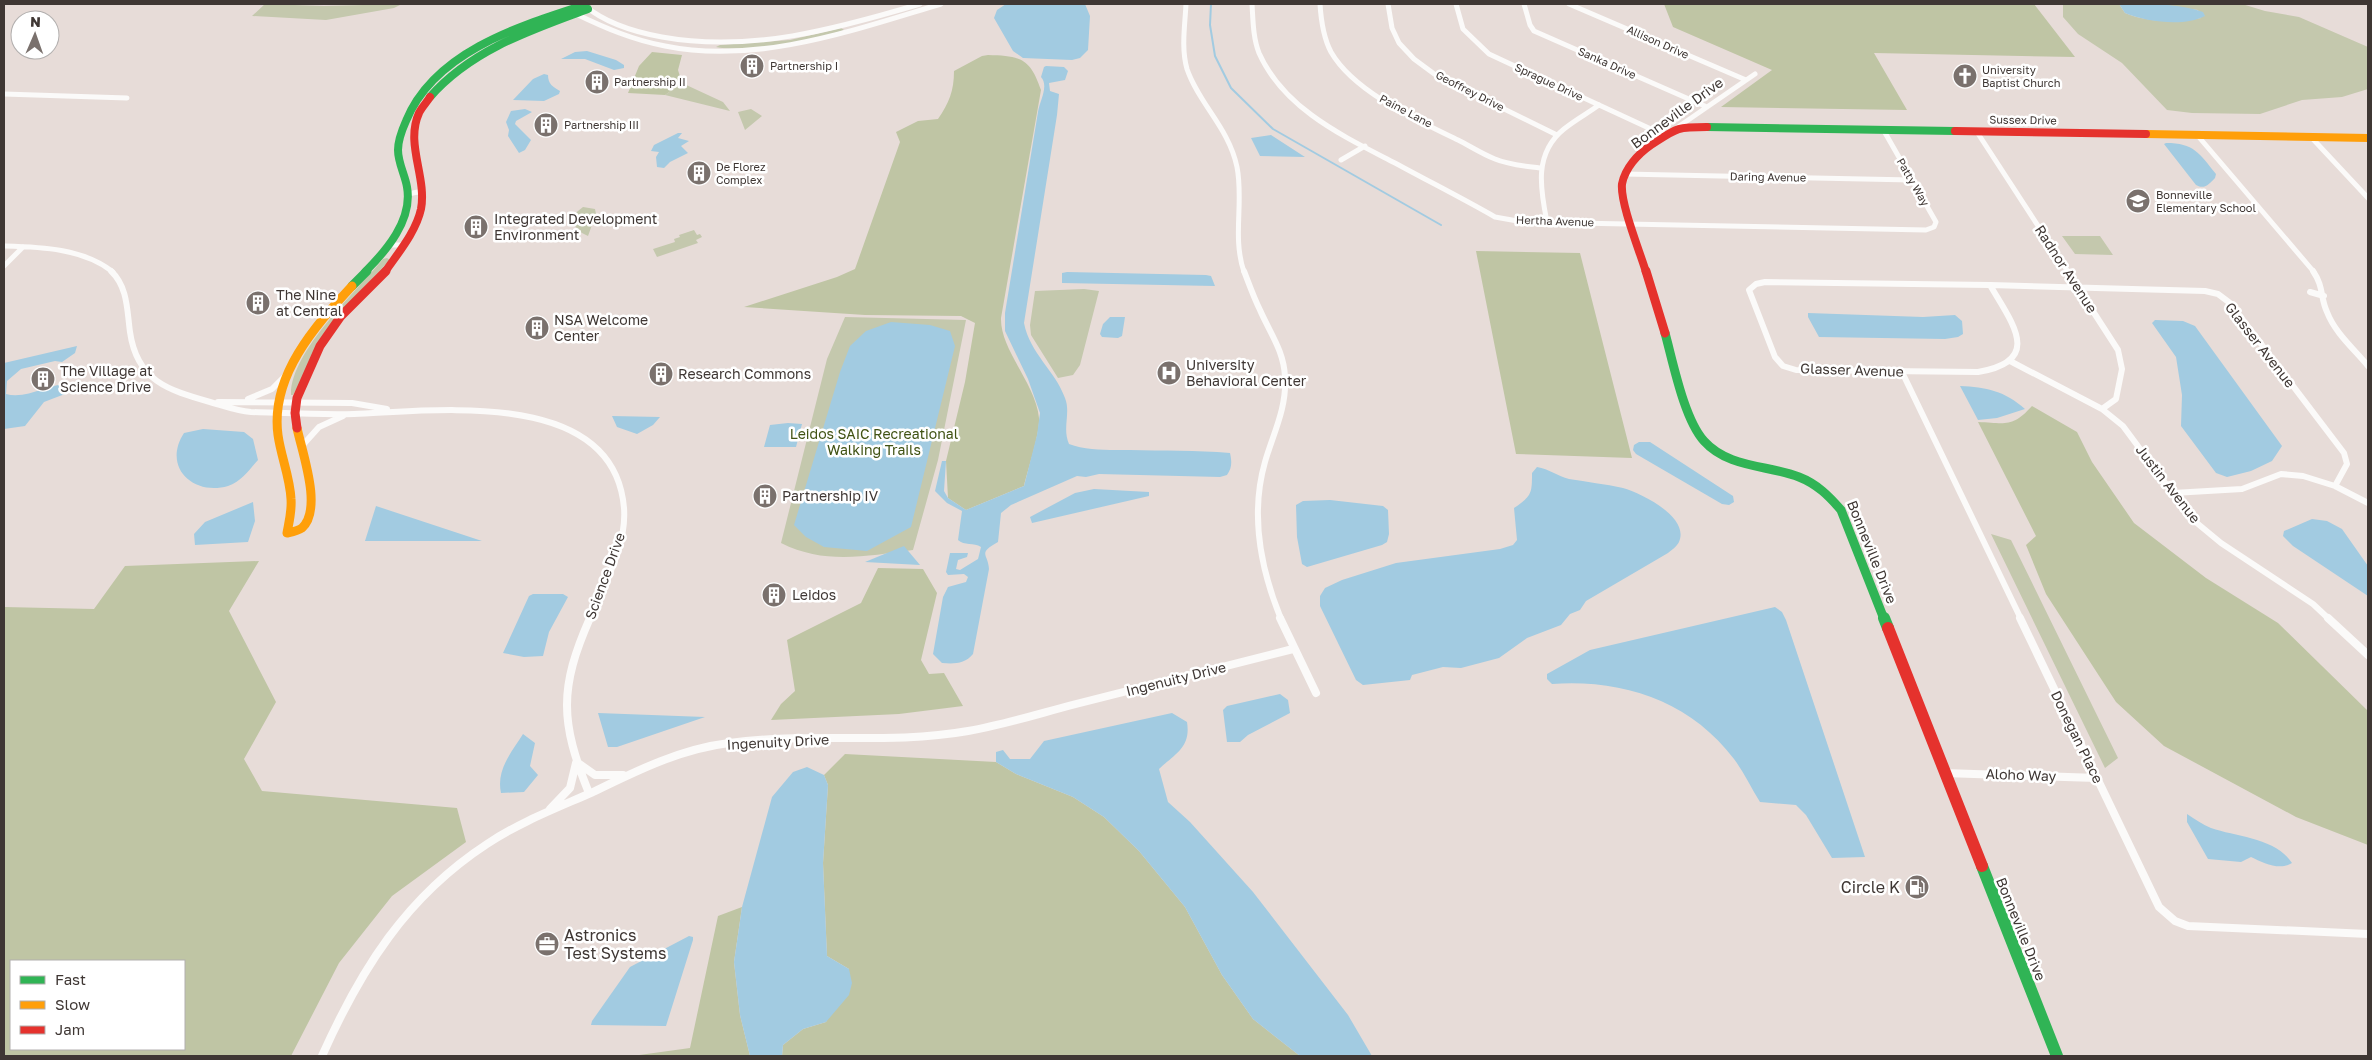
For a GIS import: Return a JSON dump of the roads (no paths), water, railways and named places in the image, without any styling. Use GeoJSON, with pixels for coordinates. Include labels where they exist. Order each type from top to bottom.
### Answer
{"type":"FeatureCollection","features":[{"type":"Feature","properties":{"kind":"street"},"geometry":{"type":"LineString","coordinates":[[241,401],[272,389],[286,374],[315,330],[342,296],[378,260],[389,245],[400,224],[408,194],[398,149],[406,115],[427,86],[448,68],[505,32],[534,20],[585,6],[609,22],[634,32],[669,40],[702,43],[743,42],[789,38],[859,22],[920,4]]}},
{"type":"Feature","properties":{"kind":"street"},"geometry":{"type":"LineString","coordinates":[[571,9],[619,36],[651,44],[702,50],[752,50],[799,44],[846,33],[941,4]]}},
{"type":"Feature","properties":{"kind":"street"},"geometry":{"type":"LineString","coordinates":[[1186,4],[1183,45],[1188,68],[1196,85],[1220,122],[1230,143],[1238,176],[1236,229],[1240,258],[1283,360],[1285,399],[1282,418],[1261,478],[1258,540],[1267,583],[1293,649],[1316,693]]}},
{"type":"Feature","properties":{"kind":"street","name":"Hertha Avenue"},"geometry":{"type":"LineString","coordinates":[[1252,4],[1254,38],[1259,53],[1272,76],[1296,102],[1325,124],[1495,217],[1523,222],[1926,230]]}},
{"type":"Feature","properties":{"kind":"street","name":"Paine Lane"},"geometry":{"type":"LineString","coordinates":[[1320,4],[1322,28],[1334,58],[1352,77],[1377,96],[1495,159],[1511,164],[1540,168]]}},
{"type":"Feature","properties":{"kind":"street","name":"Geoffrey Drive"},"geometry":{"type":"LineString","coordinates":[[1388,4],[1392,28],[1399,44],[1414,59],[1436,76],[1557,135]]}},
{"type":"Feature","properties":{"kind":"street","name":"Sprague Drive"},"geometry":{"type":"LineString","coordinates":[[1456,4],[1463,29],[1489,54],[1666,136]]}},
{"type":"Feature","properties":{"kind":"street","name":"Sanka Drive"},"geometry":{"type":"LineString","coordinates":[[1524,4],[1530,25],[1534,31],[1707,108]]}},
{"type":"Feature","properties":{"kind":"street","name":"Allison Drive"},"geometry":{"type":"LineString","coordinates":[[1569,4],[1746,80]]}},
{"type":"Feature","properties":{"kind":"street"},"geometry":{"type":"LineString","coordinates":[[286,374],[277,427],[288,482],[291,509],[287,532],[297,532],[306,525],[310,515],[311,496],[295,407],[306,372],[325,337],[348,308],[380,278],[404,246],[416,225],[423,191],[412,137],[420,112],[438,87],[458,71],[494,47],[571,9]]}},
{"type":"Feature","properties":{"kind":"street"},"geometry":{"type":"LineString","coordinates":[[690,49],[702,43]]}},
{"type":"Feature","properties":{"kind":"street"},"geometry":{"type":"LineString","coordinates":[[702,43],[702,50]]}},
{"type":"Feature","properties":{"kind":"street","name":"Bonneville Drive"},"geometry":{"type":"LineString","coordinates":[[1755,74],[1642,152],[1624,174],[1620,186],[1631,224],[1694,426],[1704,441],[1718,453],[1743,464],[1793,474],[1813,482],[1833,496],[1841,510],[2056,1056]]}},
{"type":"Feature","properties":{"kind":"street"},"geometry":{"type":"LineString","coordinates":[[4,94],[127,98]]}},
{"type":"Feature","properties":{"kind":"street"},"geometry":{"type":"LineString","coordinates":[[1547,222],[1541,192],[1540,168],[1547,151],[1557,135],[1599,106]]}},
{"type":"Feature","properties":{"kind":"street"},"geometry":{"type":"LineString","coordinates":[[403,128],[416,126]]}},
{"type":"Feature","properties":{"kind":"street","name":"Sussex Drive"},"geometry":{"type":"LineString","coordinates":[[1678,128],[2368,138]]}},
{"type":"Feature","properties":{"kind":"street","name":"Patty Way"},"geometry":{"type":"LineString","coordinates":[[1884,131],[1936,222],[1934,226],[1926,230]]}},
{"type":"Feature","properties":{"kind":"street","name":"Radnor Avenue"},"geometry":{"type":"LineString","coordinates":[[1977,132],[2118,350],[2123,364],[2116,400],[2102,409]]}},
{"type":"Feature","properties":{"kind":"street"},"geometry":{"type":"LineString","coordinates":[[2198,136],[2309,265],[2321,283],[2326,311],[2335,328],[2368,366]]}},
{"type":"Feature","properties":{"kind":"street"},"geometry":{"type":"LineString","coordinates":[[2311,138],[2368,198]]}},
{"type":"Feature","properties":{"kind":"street"},"geometry":{"type":"LineString","coordinates":[[1341,160],[1365,146]]}},
{"type":"Feature","properties":{"kind":"street","name":"Daring Avenue"},"geometry":{"type":"LineString","coordinates":[[1624,174],[1912,180]]}},
{"type":"Feature","properties":{"kind":"street"},"geometry":{"type":"LineString","coordinates":[[408,194],[423,191]]}},
{"type":"Feature","properties":{"kind":"street"},"geometry":{"type":"LineString","coordinates":[[389,245],[404,246]]}},
{"type":"Feature","properties":{"kind":"street","name":"Science Drive"},"geometry":{"type":"LineString","coordinates":[[4,246],[60,251],[89,259],[111,271],[124,290],[133,349],[142,368],[152,378],[178,394],[240,411],[352,403],[397,410]]}},
{"type":"Feature","properties":{"kind":"street"},"geometry":{"type":"LineString","coordinates":[[4,266],[23,247]]}},
{"type":"Feature","properties":{"kind":"street","name":"Glasser Avenue"},"geometry":{"type":"LineString","coordinates":[[2010,360],[1988,372],[1796,370],[1783,366],[1775,357],[1749,290],[1756,284],[1764,282],[2078,287],[2205,291],[2218,294],[2230,304],[2344,454],[2347,464],[2335,486]]}},
{"type":"Feature","properties":{"kind":"street"},"geometry":{"type":"LineString","coordinates":[[1990,285],[2019,337],[2018,350],[2010,360]]}},
{"type":"Feature","properties":{"kind":"street"},"geometry":{"type":"LineString","coordinates":[[2310,292],[2324,296]]}},
{"type":"Feature","properties":{"kind":"street","name":"Justin Avenue"},"geometry":{"type":"LineString","coordinates":[[2010,360],[2102,409],[2123,426],[2192,519],[2221,543],[2313,604],[2368,655]]}},
{"type":"Feature","properties":{"kind":"street","name":"Donegan Place"},"geometry":{"type":"LineString","coordinates":[[1902,372],[2159,907],[2175,921],[2188,926],[2368,934]]}},
{"type":"Feature","properties":{"kind":"street","name":"Science Drive"},"geometry":{"type":"LineString","coordinates":[[209,402],[241,401],[279,407],[356,414],[397,410],[493,412],[547,420],[572,430],[592,441],[610,464],[620,483],[623,505],[623,529],[617,551],[570,669],[566,690],[567,721],[576,762],[589,794]]}},
{"type":"Feature","properties":{"kind":"street"},"geometry":{"type":"LineString","coordinates":[[301,446],[307,436],[321,424],[336,418],[356,414]]}},
{"type":"Feature","properties":{"kind":"street"},"geometry":{"type":"LineString","coordinates":[[2173,493],[2242,489],[2281,474],[2303,476],[2335,486],[2368,503]]}},
{"type":"Feature","properties":{"kind":"street","name":"Ingenuity Drive"},"geometry":{"type":"LineString","coordinates":[[322,1056],[341,1012],[364,969],[407,912],[462,862],[488,844],[544,814],[630,774],[688,751],[727,743],[781,739],[872,739],[930,736],[969,731],[1293,649]]}},
{"type":"Feature","properties":{"kind":"street"},"geometry":{"type":"LineString","coordinates":[[544,814],[570,788],[576,762],[598,776],[630,774]]}},
{"type":"Feature","properties":{"kind":"street","name":"Aloho Way"},"geometry":{"type":"LineString","coordinates":[[1944,773],[2097,778]]}},
{"type":"Feature","properties":{"kind":"water"},"geometry":{"type":"Polygon","coordinates":[[[1006,4],[1085,4],[1090,16],[1088,50],[1080,58],[1072,60],[1023,58],[1013,51],[994,18],[997,10],[1006,4]]]}},
{"type":"Feature","properties":{"kind":"water"},"geometry":{"type":"Polygon","coordinates":[[[2119,4],[2183,7],[2203,12],[2205,16],[2187,21],[2154,21],[2125,13],[2119,4]]]}},
{"type":"Feature","properties":{"kind":"water"},"geometry":{"type":"Polygon","coordinates":[[[587,51],[616,60],[624,65],[624,68],[614,70],[585,59],[561,59],[575,52],[587,51]]]}},
{"type":"Feature","properties":{"kind":"water"},"geometry":{"type":"Polygon","coordinates":[[[1046,66],[1064,67],[1068,71],[1065,80],[1049,83],[1050,91],[1059,94],[1057,115],[1024,323],[1032,344],[1061,388],[1065,398],[1067,404],[1066,432],[1069,444],[1099,450],[1230,453],[1231,465],[1227,475],[1220,477],[1099,474],[1086,477],[1077,476],[1011,505],[1001,513],[998,542],[988,549],[985,554],[989,569],[973,654],[959,663],[942,663],[933,654],[943,597],[948,587],[966,582],[968,577],[964,574],[948,575],[946,572],[950,553],[968,553],[967,557],[958,560],[956,569],[960,570],[978,559],[981,547],[958,540],[962,511],[947,503],[935,491],[942,461],[946,461],[944,491],[948,498],[966,510],[1024,486],[1037,435],[1040,413],[1028,379],[1005,331],[1005,313],[1038,112],[1044,89],[1041,77],[1046,66]]]}},
{"type":"Feature","properties":{"kind":"water"},"geometry":{"type":"Polygon","coordinates":[[[544,74],[548,75],[551,85],[560,91],[559,94],[544,101],[513,100],[533,79],[544,74]]]}},
{"type":"Feature","properties":{"kind":"water"},"geometry":{"type":"Polygon","coordinates":[[[525,109],[532,112],[516,121],[515,124],[531,140],[525,150],[519,153],[508,136],[509,130],[506,122],[511,111],[525,109]]]}},
{"type":"Feature","properties":{"kind":"water"},"geometry":{"type":"Polygon","coordinates":[[[678,133],[682,133],[678,138],[689,141],[681,146],[688,153],[670,162],[664,168],[657,167],[656,157],[659,152],[651,151],[654,145],[678,133]]]}},
{"type":"Feature","properties":{"kind":"water"},"geometry":{"type":"Polygon","coordinates":[[[1271,135],[1305,157],[1260,156],[1251,138],[1271,135]]]}},
{"type":"Feature","properties":{"kind":"water"},"geometry":{"type":"Polygon","coordinates":[[[2164,144],[2190,147],[2205,160],[2216,174],[2215,178],[2204,187],[2196,185],[2164,144]]]}},
{"type":"Feature","properties":{"kind":"water"},"geometry":{"type":"Polygon","coordinates":[[[1062,273],[1206,275],[1211,276],[1215,286],[1062,283],[1062,273]]]}},
{"type":"Feature","properties":{"kind":"water"},"geometry":{"type":"Polygon","coordinates":[[[1808,313],[1923,317],[1955,315],[1962,321],[1963,334],[1958,337],[1945,339],[1819,337],[1808,317],[1808,313]]]}},
{"type":"Feature","properties":{"kind":"water"},"geometry":{"type":"Polygon","coordinates":[[[1110,317],[1125,317],[1122,336],[1118,338],[1102,337],[1100,334],[1103,324],[1110,317]]]}},
{"type":"Feature","properties":{"kind":"water"},"geometry":{"type":"Polygon","coordinates":[[[2155,320],[2183,321],[2195,326],[2282,446],[2272,461],[2251,471],[2227,477],[2216,473],[2181,426],[2182,395],[2176,357],[2152,323],[2155,320]]]}},
{"type":"Feature","properties":{"kind":"water","name":"Leidos SAIC Recreational Walking Trails"},"geometry":{"type":"Polygon","coordinates":[[[891,322],[930,325],[950,331],[955,346],[911,527],[867,551],[824,547],[806,537],[794,525],[840,372],[850,346],[866,331],[891,322]]]}},
{"type":"Feature","properties":{"kind":"water"},"geometry":{"type":"Polygon","coordinates":[[[77,346],[75,353],[62,362],[55,361],[21,369],[7,381],[6,394],[23,395],[66,384],[75,384],[78,389],[44,402],[25,426],[4,429],[4,363],[77,346]]]}},
{"type":"Feature","properties":{"kind":"water"},"geometry":{"type":"Polygon","coordinates":[[[1960,386],[1978,387],[1995,391],[2010,398],[2025,409],[1997,418],[1978,420],[1960,386]]]}},
{"type":"Feature","properties":{"kind":"water"},"geometry":{"type":"Polygon","coordinates":[[[612,416],[660,417],[653,425],[637,434],[617,427],[612,416]]]}},
{"type":"Feature","properties":{"kind":"water"},"geometry":{"type":"Polygon","coordinates":[[[802,424],[796,447],[764,447],[770,425],[802,424]]]}},
{"type":"Feature","properties":{"kind":"water"},"geometry":{"type":"Polygon","coordinates":[[[203,429],[244,432],[253,439],[258,460],[241,479],[228,486],[203,487],[193,483],[179,467],[177,457],[178,445],[184,433],[203,429]]]}},
{"type":"Feature","properties":{"kind":"water"},"geometry":{"type":"Polygon","coordinates":[[[1639,442],[1650,442],[1733,496],[1734,502],[1729,505],[1722,504],[1636,454],[1633,450],[1634,445],[1639,442]]]}},
{"type":"Feature","properties":{"kind":"water"},"geometry":{"type":"Polygon","coordinates":[[[1537,467],[1569,479],[1623,488],[1641,495],[1671,515],[1680,533],[1679,542],[1668,553],[1586,601],[1580,610],[1570,614],[1561,625],[1527,638],[1499,658],[1461,668],[1443,667],[1412,675],[1410,680],[1363,685],[1356,680],[1320,606],[1320,596],[1325,588],[1342,580],[1396,563],[1500,549],[1513,545],[1517,540],[1514,508],[1530,494],[1532,473],[1537,467]]]}},
{"type":"Feature","properties":{"kind":"water"},"geometry":{"type":"Polygon","coordinates":[[[1094,489],[1149,492],[1149,496],[1032,523],[1030,517],[1075,493],[1094,489]]]}},
{"type":"Feature","properties":{"kind":"water"},"geometry":{"type":"Polygon","coordinates":[[[1330,500],[1383,506],[1388,510],[1389,534],[1387,542],[1307,567],[1302,564],[1297,537],[1296,505],[1303,501],[1330,500]]]}},
{"type":"Feature","properties":{"kind":"water"},"geometry":{"type":"Polygon","coordinates":[[[253,502],[255,521],[248,542],[195,545],[194,534],[205,522],[253,502]]]}},
{"type":"Feature","properties":{"kind":"water"},"geometry":{"type":"Polygon","coordinates":[[[376,506],[482,541],[365,541],[376,506]]]}},
{"type":"Feature","properties":{"kind":"water"},"geometry":{"type":"Polygon","coordinates":[[[2312,519],[2327,521],[2342,529],[2368,566],[2368,596],[2293,546],[2283,536],[2284,531],[2312,519]]]}},
{"type":"Feature","properties":{"kind":"water"},"geometry":{"type":"Polygon","coordinates":[[[904,546],[920,565],[865,562],[904,546]]]}},
{"type":"Feature","properties":{"kind":"water"},"geometry":{"type":"Polygon","coordinates":[[[533,594],[563,594],[568,597],[549,632],[543,656],[524,657],[503,653],[529,596],[533,594]]]}},
{"type":"Feature","properties":{"kind":"water"},"geometry":{"type":"Polygon","coordinates":[[[1775,607],[1782,612],[1786,620],[1865,857],[1832,858],[1806,815],[1796,805],[1760,802],[1734,759],[1697,722],[1676,708],[1629,690],[1604,685],[1552,684],[1547,679],[1547,674],[1590,650],[1775,607]]]}},
{"type":"Feature","properties":{"kind":"water"},"geometry":{"type":"Polygon","coordinates":[[[1280,694],[1288,700],[1290,713],[1248,735],[1240,742],[1227,742],[1223,710],[1227,706],[1280,694]]]}},
{"type":"Feature","properties":{"kind":"water"},"geometry":{"type":"Polygon","coordinates":[[[598,713],[705,717],[617,747],[608,747],[598,713]]]}},
{"type":"Feature","properties":{"kind":"water"},"geometry":{"type":"Polygon","coordinates":[[[1172,713],[1187,722],[1188,731],[1187,738],[1181,749],[1159,769],[1168,802],[1190,822],[1253,892],[1348,1015],[1372,1056],[1300,1056],[1253,1019],[1222,975],[1185,907],[1139,851],[1104,817],[1073,797],[1016,774],[996,762],[996,752],[1003,750],[1010,759],[1030,759],[1044,741],[1172,713]]]}},
{"type":"Feature","properties":{"kind":"water"},"geometry":{"type":"Polygon","coordinates":[[[523,734],[535,743],[530,766],[538,775],[524,792],[501,793],[500,785],[503,769],[509,755],[523,734]]]}},
{"type":"Feature","properties":{"kind":"water"},"geometry":{"type":"Polygon","coordinates":[[[807,767],[824,775],[828,785],[823,863],[827,956],[849,969],[852,983],[849,995],[826,1022],[803,1029],[783,1045],[782,1056],[750,1056],[740,1015],[734,962],[742,907],[772,797],[793,772],[807,767]]]}},
{"type":"Feature","properties":{"kind":"water"},"geometry":{"type":"Polygon","coordinates":[[[2187,814],[2211,828],[2266,843],[2276,848],[2292,863],[2277,866],[2266,864],[2251,857],[2241,862],[2208,859],[2187,822],[2187,814]]]}},
{"type":"Feature","properties":{"kind":"water"},"geometry":{"type":"Polygon","coordinates":[[[689,936],[693,937],[693,940],[666,1026],[591,1025],[630,967],[689,936]]]}},
{"type":"Feature","properties":{"kind":"waterway"},"geometry":{"type":"LineString","coordinates":[[1211,4],[1210,25],[1215,56],[1231,88],[1273,129],[1441,225]]}},
{"type":"Feature","properties":{"kind":"place","name":"Partnership I"},"geometry":{"type":"Point","coordinates":[752,66]}},
{"type":"Feature","properties":{"kind":"place","name":"University Baptist Church"},"geometry":{"type":"Point","coordinates":[1965,76]}},
{"type":"Feature","properties":{"kind":"place","name":"Partnership II"},"geometry":{"type":"Point","coordinates":[597,82]}},
{"type":"Feature","properties":{"kind":"place","name":"Partnership III"},"geometry":{"type":"Point","coordinates":[546,125]}},
{"type":"Feature","properties":{"kind":"place","name":"De Florez Complex"},"geometry":{"type":"Point","coordinates":[699,173]}},
{"type":"Feature","properties":{"kind":"place","name":"Bonneville Elementary School"},"geometry":{"type":"Point","coordinates":[2138,201]}},
{"type":"Feature","properties":{"kind":"place","name":"Integrated Development Environment"},"geometry":{"type":"Point","coordinates":[476,227]}},
{"type":"Feature","properties":{"kind":"place","name":"The Nine at Central"},"geometry":{"type":"Point","coordinates":[258,303]}},
{"type":"Feature","properties":{"kind":"place","name":"NSA Welcome Center"},"geometry":{"type":"Point","coordinates":[537,328]}},
{"type":"Feature","properties":{"kind":"place","name":"University Behavioral Center"},"geometry":{"type":"Point","coordinates":[1169,373]}},
{"type":"Feature","properties":{"kind":"place","name":"Research Commons"},"geometry":{"type":"Point","coordinates":[661,374]}},
{"type":"Feature","properties":{"kind":"place","name":"The Village at Science Drive"},"geometry":{"type":"Point","coordinates":[43,379]}},
{"type":"Feature","properties":{"kind":"place","name":"Partnership IV"},"geometry":{"type":"Point","coordinates":[765,496]}},
{"type":"Feature","properties":{"kind":"place","name":"Leidos"},"geometry":{"type":"Point","coordinates":[774,595]}},
{"type":"Feature","properties":{"kind":"place","name":"Circle K"},"geometry":{"type":"Point","coordinates":[1917,887]}},
{"type":"Feature","properties":{"kind":"place","name":"Astronics Test Systems"},"geometry":{"type":"Point","coordinates":[547,944]}}]}
